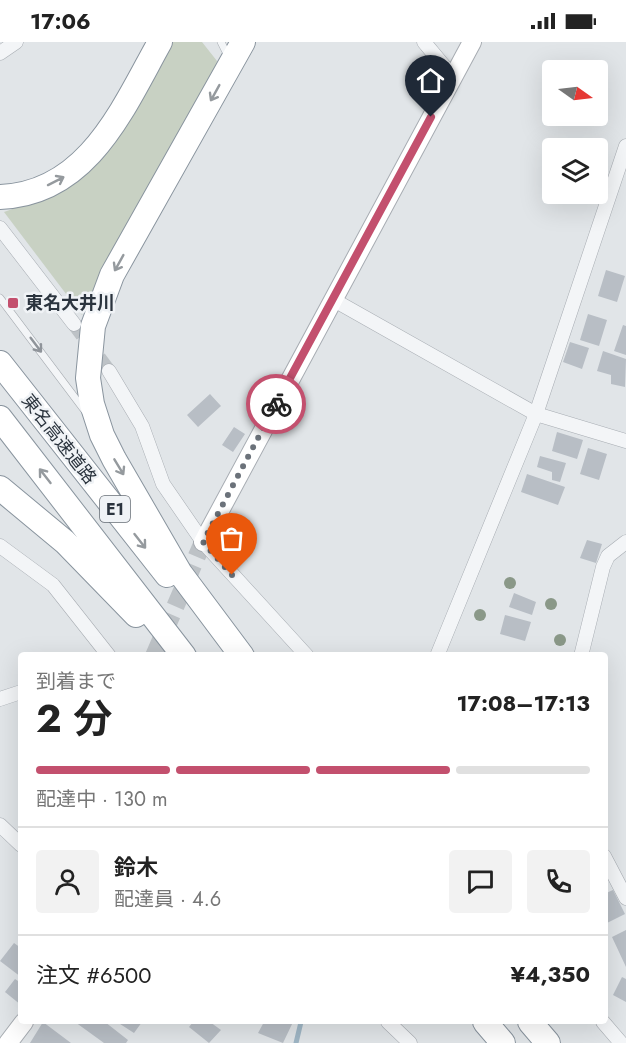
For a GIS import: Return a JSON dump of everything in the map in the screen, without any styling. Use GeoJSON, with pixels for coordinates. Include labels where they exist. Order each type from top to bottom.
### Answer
{"type":"FeatureCollection","features":[{"type":"Feature","properties":{"kind":"highway"},"geometry":{"type":"LineString","coordinates":[[0,197],[32,192],[51,184],[68,175],[84,161],[114,124],[160,42]]}},
{"type":"Feature","properties":{"kind":"highway"},"geometry":{"type":"LineString","coordinates":[[239,652],[180,573],[102,435],[92,404],[88,378],[93,326],[101,299],[112,275],[243,42]]}},
{"type":"Feature","properties":{"kind":"highway","name":"東名高速道路"},"geometry":{"type":"LineString","coordinates":[[0,363],[228,652]]}},
{"type":"Feature","properties":{"kind":"highway","name":"東名高速道路"},"geometry":{"type":"LineString","coordinates":[[0,418],[181,652]]}},
{"type":"Feature","properties":{"kind":"highway"},"geometry":{"type":"LineString","coordinates":[[5,490],[65,542],[171,652]]}},
{"type":"Feature","properties":{"kind":"highway"},"geometry":{"type":"LineString","coordinates":[[487,1024],[503,1043]]}},
{"type":"Feature","properties":{"kind":"highway"},"geometry":{"type":"LineString","coordinates":[[532,1024],[548,1043]]}},
{"type":"Feature","properties":{"kind":"main road"},"geometry":{"type":"LineString","coordinates":[[203,542],[472,42]]}},
{"type":"Feature","properties":{"kind":"main road"},"geometry":{"type":"LineString","coordinates":[[8,1043],[22,1024]]}},
{"type":"Feature","properties":{"kind":"street"},"geometry":{"type":"LineString","coordinates":[[0,53],[16,42]]}},
{"type":"Feature","properties":{"kind":"street"},"geometry":{"type":"LineString","coordinates":[[424,42],[453,77]]}},
{"type":"Feature","properties":{"kind":"street"},"geometry":{"type":"LineString","coordinates":[[439,652],[536,414],[626,147]]}},
{"type":"Feature","properties":{"kind":"street"},"geometry":{"type":"LineString","coordinates":[[0,228],[74,324]]}},
{"type":"Feature","properties":{"kind":"street"},"geometry":{"type":"LineString","coordinates":[[332,299],[536,414],[626,441]]}},
{"type":"Feature","properties":{"kind":"street"},"geometry":{"type":"LineString","coordinates":[[109,371],[142,426],[163,484],[203,542],[303,652]]}},
{"type":"Feature","properties":{"kind":"street"},"geometry":{"type":"LineString","coordinates":[[582,652],[603,567],[608,556],[626,542]]}},
{"type":"Feature","properties":{"kind":"street"},"geometry":{"type":"LineString","coordinates":[[0,546],[53,585],[106,652]]}},
{"type":"Feature","properties":{"kind":"street"},"geometry":{"type":"LineString","coordinates":[[0,699],[18,693]]}},
{"type":"Feature","properties":{"kind":"street"},"geometry":{"type":"LineString","coordinates":[[0,825],[18,842]]}},
{"type":"Feature","properties":{"kind":"street"},"geometry":{"type":"LineString","coordinates":[[608,864],[626,898]]}},
{"type":"Feature","properties":{"kind":"street"},"geometry":{"type":"LineString","coordinates":[[390,1024],[410,1043]]}},
{"type":"Feature","properties":{"kind":"street"},"geometry":{"type":"LineString","coordinates":[[605,1024],[621,1043]]}},
{"type":"Feature","properties":{"kind":"lane"},"geometry":{"type":"LineString","coordinates":[[221,42],[230,67]]}},
{"type":"Feature","properties":{"kind":"lane"},"geometry":{"type":"LineString","coordinates":[[0,298],[102,435]]}},
{"type":"Feature","properties":{"kind":"green space"},"geometry":{"type":"Polygon","coordinates":[[[171,42],[202,42],[217,61],[215,75],[82,315],[4,212],[66,190],[127,121],[171,42]]]}},
{"type":"Feature","properties":{"kind":"building"},"geometry":{"type":"Polygon","coordinates":[[[606,270],[625,276],[617,302],[598,296],[606,270]]]}},
{"type":"Feature","properties":{"kind":"building"},"geometry":{"type":"Polygon","coordinates":[[[588,314],[607,320],[599,346],[580,340],[588,314]]]}},
{"type":"Feature","properties":{"kind":"building"},"geometry":{"type":"Polygon","coordinates":[[[623,325],[626,326],[626,355],[614,351],[623,325]]]}},
{"type":"Feature","properties":{"kind":"building"},"geometry":{"type":"Polygon","coordinates":[[[570,342],[589,348],[582,369],[563,362],[570,342]]]}},
{"type":"Feature","properties":{"kind":"building"},"geometry":{"type":"Polygon","coordinates":[[[603,351],[626,359],[625,387],[611,384],[611,375],[597,371],[603,351]]]}},
{"type":"Feature","properties":{"kind":"building"},"geometry":{"type":"Polygon","coordinates":[[[210,394],[221,406],[198,427],[187,415],[210,394]]]}},
{"type":"Feature","properties":{"kind":"building"},"geometry":{"type":"Polygon","coordinates":[[[234,427],[245,434],[233,452],[222,445],[234,427]]]}},
{"type":"Feature","properties":{"kind":"building"},"geometry":{"type":"Polygon","coordinates":[[[557,432],[583,440],[577,459],[552,451],[557,432]]]}},
{"type":"Feature","properties":{"kind":"building"},"geometry":{"type":"Polygon","coordinates":[[[588,448],[607,454],[599,480],[580,474],[588,448]]]}},
{"type":"Feature","properties":{"kind":"building"},"geometry":{"type":"Polygon","coordinates":[[[540,456],[566,463],[560,482],[552,480],[552,472],[537,467],[540,456]]]}},
{"type":"Feature","properties":{"kind":"building"},"geometry":{"type":"Polygon","coordinates":[[[527,474],[565,487],[558,505],[521,492],[527,474]]]}},
{"type":"Feature","properties":{"kind":"building"},"geometry":{"type":"Polygon","coordinates":[[[587,540],[602,544],[596,563],[580,558],[587,540]]]}},
{"type":"Feature","properties":{"kind":"building"},"geometry":{"type":"Polygon","coordinates":[[[514,593],[536,602],[532,615],[509,607],[514,593]]]}},
{"type":"Feature","properties":{"kind":"building"},"geometry":{"type":"Polygon","coordinates":[[[505,615],[531,622],[525,641],[500,634],[505,615]]]}},
{"type":"Feature","properties":{"kind":"building"},"geometry":{"type":"Polygon","coordinates":[[[613,890],[625,914],[608,922],[608,892],[613,890]]]}},
{"type":"Feature","properties":{"kind":"building"},"geometry":{"type":"Polygon","coordinates":[[[626,930],[626,967],[612,937],[626,930]]]}},
{"type":"Feature","properties":{"kind":"building"},"geometry":{"type":"Polygon","coordinates":[[[14,943],[18,946],[18,975],[0,961],[14,943]]]}},
{"type":"Feature","properties":{"kind":"building"},"geometry":{"type":"Polygon","coordinates":[[[622,977],[626,979],[626,1002],[613,995],[622,977]]]}},
{"type":"Feature","properties":{"kind":"building"},"geometry":{"type":"Polygon","coordinates":[[[15,979],[18,981],[18,1003],[5,992],[15,979]]]}},
{"type":"Feature","properties":{"kind":"building"},"geometry":{"type":"Polygon","coordinates":[[[42,1024],[46,1024],[71,1043],[30,1043],[42,1024]]]}},
{"type":"Feature","properties":{"kind":"building"},"geometry":{"type":"Polygon","coordinates":[[[78,1024],[108,1024],[128,1040],[126,1043],[104,1043],[78,1024]]]}},
{"type":"Feature","properties":{"kind":"building"},"geometry":{"type":"Polygon","coordinates":[[[120,1024],[141,1024],[134,1033],[120,1024]]]}},
{"type":"Feature","properties":{"kind":"building"},"geometry":{"type":"Polygon","coordinates":[[[191,1024],[213,1024],[221,1030],[209,1043],[189,1027],[191,1024]]]}},
{"type":"Feature","properties":{"kind":"building"},"geometry":{"type":"Polygon","coordinates":[[[263,1024],[292,1024],[283,1043],[258,1033],[263,1024]]]}},
{"type":"Feature","properties":{"kind":"waterway"},"geometry":{"type":"LineString","coordinates":[[296,1043],[301,1024]]}},
{"type":"Feature","properties":{"kind":"tunnel"},"geometry":{"type":"LineString","coordinates":[[74,324],[109,371]]}},
{"type":"Feature","properties":{"kind":"tunnel"},"geometry":{"type":"LineString","coordinates":[[156,652],[203,542]]}},
{"type":"Feature","properties":{"kind":"way so far"},"geometry":{"type":"LineString","coordinates":[[232,575],[203,542],[276,404]]}},
{"type":"Feature","properties":{"kind":"place","name":"東名大井川"},"geometry":{"type":"Point","coordinates":[13,303]}},
{"type":"Feature","properties":{"kind":"route"},"geometry":{"type":"LineString","coordinates":[[276,404],[431,117]]}}]}
